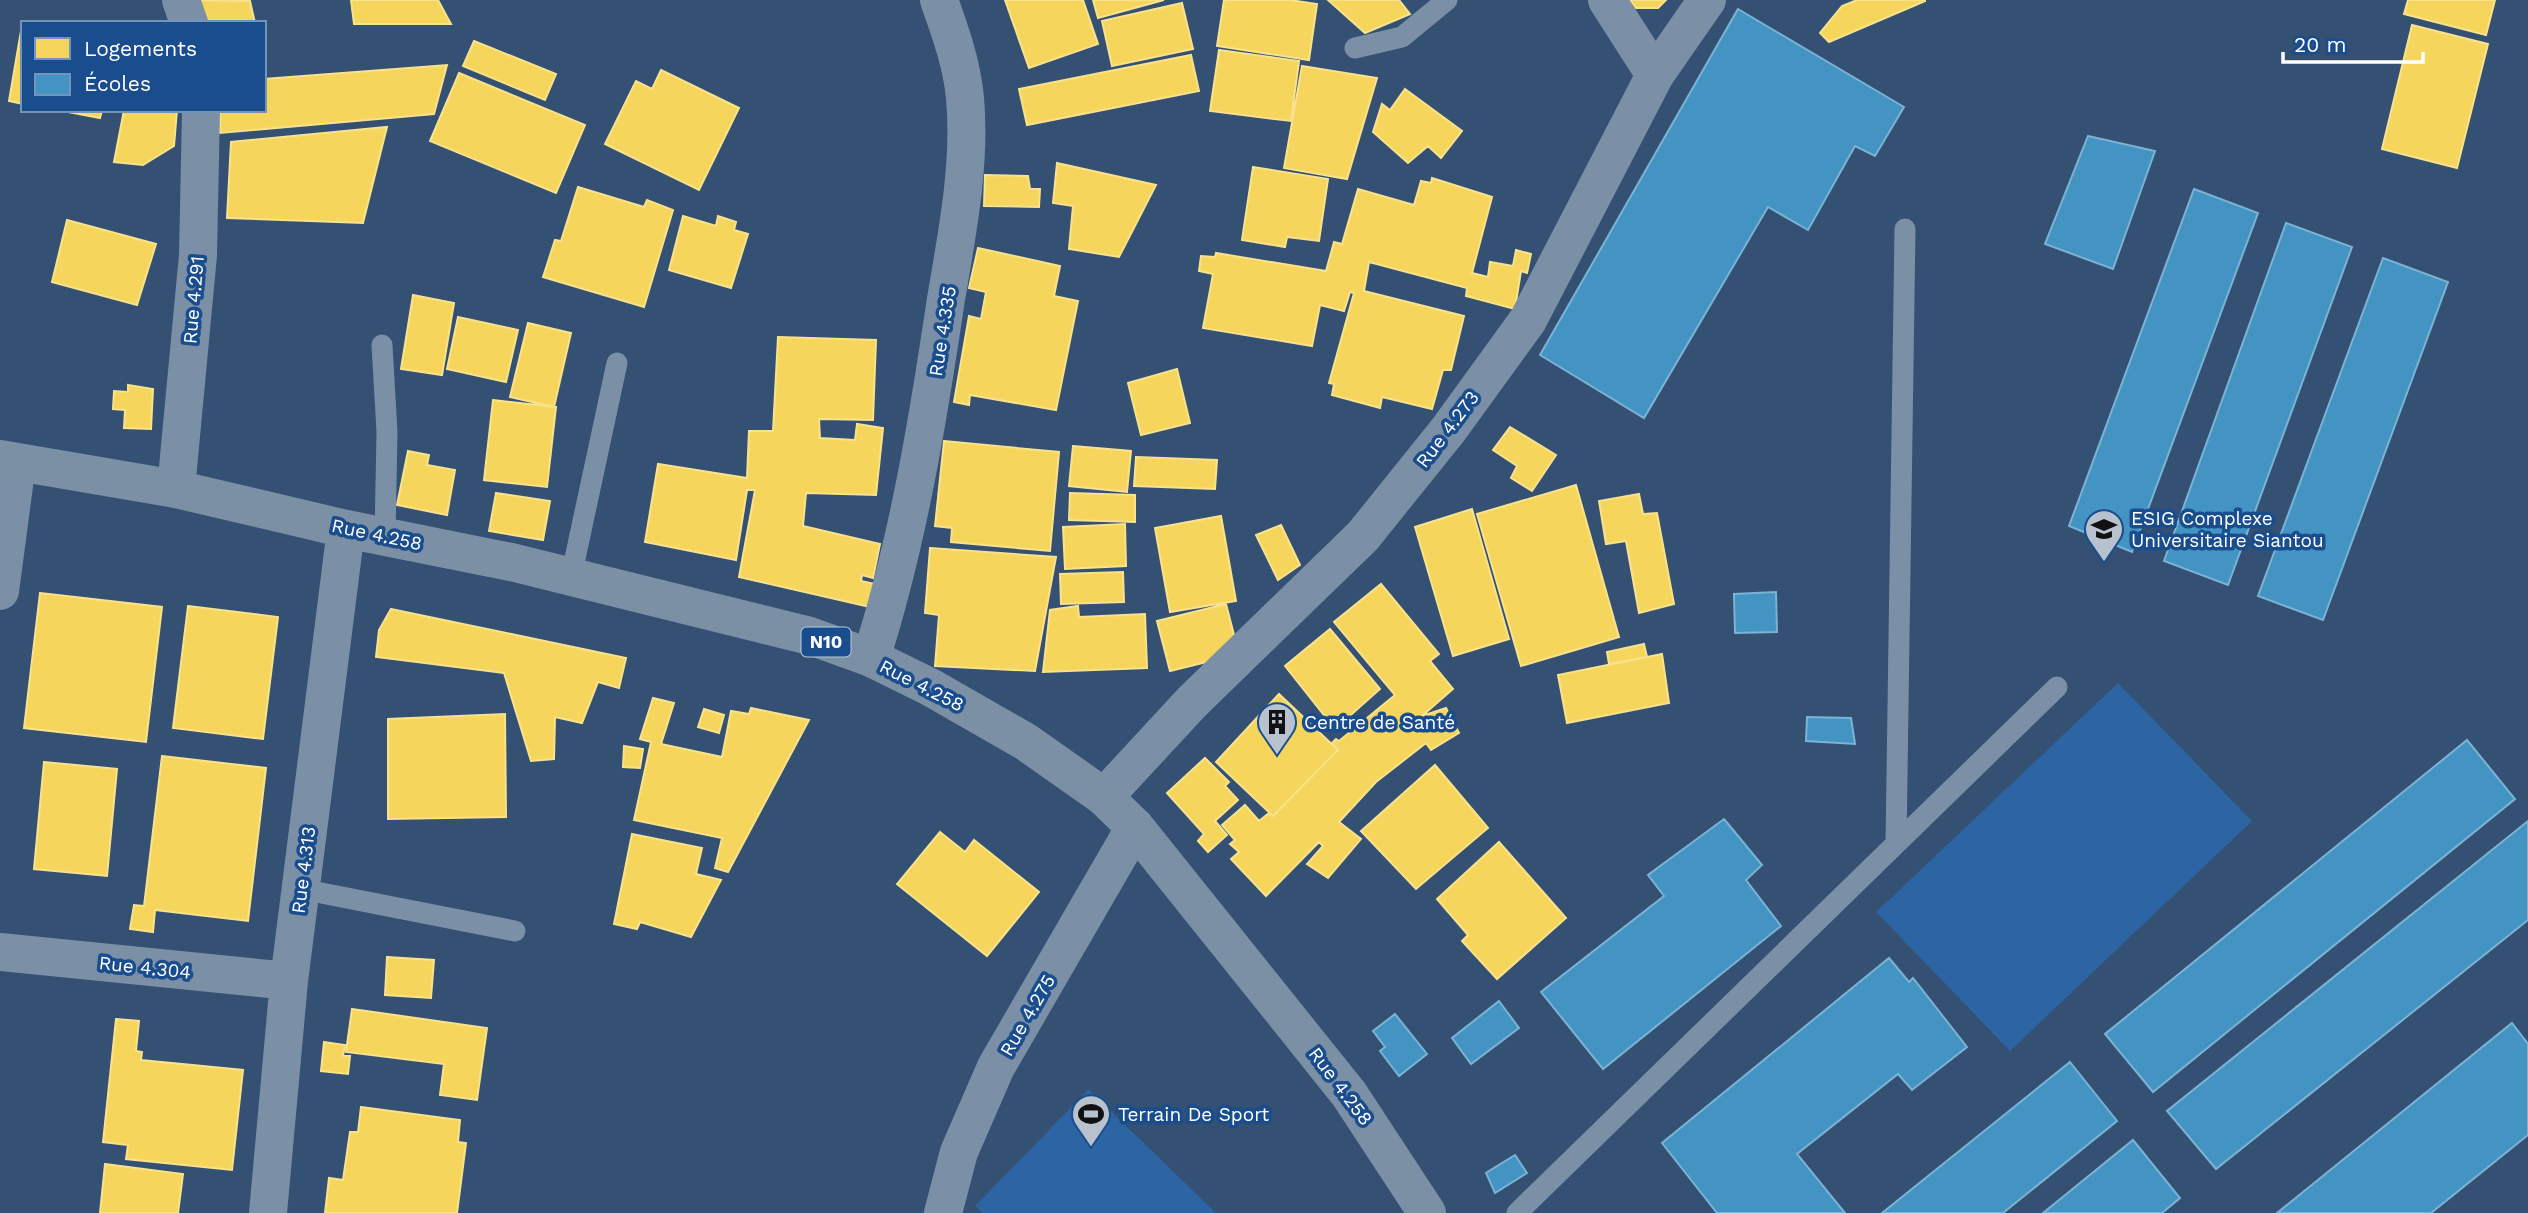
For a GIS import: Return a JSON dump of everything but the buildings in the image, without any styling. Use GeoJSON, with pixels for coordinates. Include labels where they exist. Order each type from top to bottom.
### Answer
{"type":"FeatureCollection","features":[{"type":"Feature","properties":{"kind":"highway","name":"Rue 4.258"},"geometry":{"type":"LineString","coordinates":[[9,461],[176,489],[571,577],[810,636],[871,659],[930,687],[1026,742],[1104,797],[1135,827],[1349,1094],[1427,1213]]}},
{"type":"Feature","properties":{"kind":"street"},"geometry":{"type":"LineString","coordinates":[[181,0],[187,21]]}},
{"type":"Feature","properties":{"kind":"street","name":"Rue 4.335"},"geometry":{"type":"LineString","coordinates":[[871,659],[890,598],[928,416],[956,237],[966,148],[965,96],[953,40],[939,0]]}},
{"type":"Feature","properties":{"kind":"street"},"geometry":{"type":"LineString","coordinates":[[1607,0],[1655,75]]}},
{"type":"Feature","properties":{"kind":"street","name":"Rue 4.273"},"geometry":{"type":"LineString","coordinates":[[1104,797],[1192,702],[1363,536],[1449,429],[1528,320],[1655,75],[1707,0]]}},
{"type":"Feature","properties":{"kind":"street","name":"Rue 4.291"},"geometry":{"type":"LineString","coordinates":[[176,489],[198,256],[201,112]]}},
{"type":"Feature","properties":{"kind":"street"},"geometry":{"type":"LineString","coordinates":[[0,591],[9,461]]}},
{"type":"Feature","properties":{"kind":"street","name":"Rue 4.313"},"geometry":{"type":"LineString","coordinates":[[268,1213],[289,981],[346,529]]}},
{"type":"Feature","properties":{"kind":"street","name":"Rue 4.275"},"geometry":{"type":"LineString","coordinates":[[943,1213],[959,1152],[996,1067],[1135,827]]}},
{"type":"Feature","properties":{"kind":"street","name":"Rue 4.304"},"geometry":{"type":"LineString","coordinates":[[0,952],[289,981]]}},
{"type":"Feature","properties":{"kind":"lane"},"geometry":{"type":"LineString","coordinates":[[1355,48],[1402,37],[1447,0]]}},
{"type":"Feature","properties":{"kind":"lane"},"geometry":{"type":"LineString","coordinates":[[1896,844],[1905,229]]}},
{"type":"Feature","properties":{"kind":"lane"},"geometry":{"type":"LineString","coordinates":[[382,345],[387,432],[385,536]]}},
{"type":"Feature","properties":{"kind":"lane"},"geometry":{"type":"LineString","coordinates":[[571,577],[617,363]]}},
{"type":"Feature","properties":{"kind":"lane"},"geometry":{"type":"LineString","coordinates":[[1517,1213],[2057,687]]}},
{"type":"Feature","properties":{"kind":"lane"},"geometry":{"type":"LineString","coordinates":[[301,889],[515,931]]}},
{"type":"Feature","properties":{"kind":"shaded area"},"geometry":{"type":"Polygon","coordinates":[[[2118,683],[2252,821],[2010,1051],[1876,912],[2118,683]]]}},
{"type":"Feature","properties":{"kind":"shaded area","name":"Terrain De Sport"},"geometry":{"type":"Polygon","coordinates":[[[1089,1089],[1216,1213],[983,1213],[975,1206],[1089,1089]]]}},
{"type":"Feature","properties":{"kind":"place","name":"ESIG Complexe Universitaire Siantou"},"geometry":{"type":"Point","coordinates":[2104,563]}},
{"type":"Feature","properties":{"kind":"place","name":"Centre de Santé"},"geometry":{"type":"Point","coordinates":[1277,756]}},
{"type":"Feature","properties":{"kind":"place","name":"Terrain De Sport"},"geometry":{"type":"Point","coordinates":[1091,1148]}}]}
